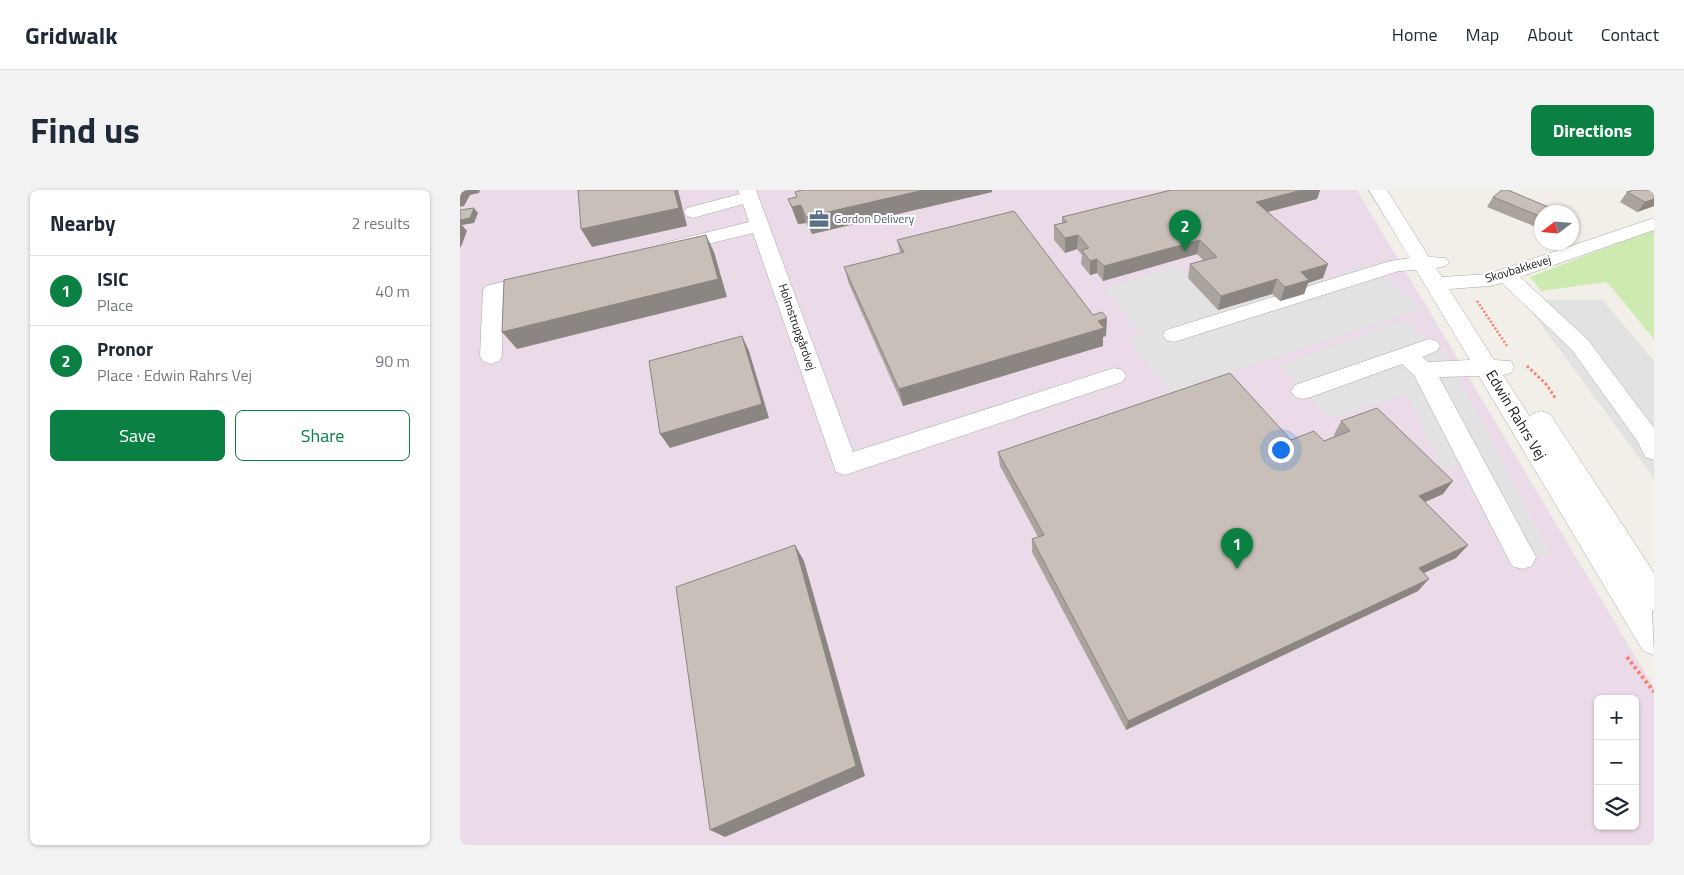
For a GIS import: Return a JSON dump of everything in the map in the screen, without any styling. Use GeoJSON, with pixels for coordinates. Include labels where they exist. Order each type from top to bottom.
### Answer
{"type":"FeatureCollection","features":[{"type":"Feature","properties":{"kind":"street","name":"Edwin Rahrs Vej"},"geometry":{"type":"LineString","coordinates":[[1378,190],[1444,275],[1507,362],[1654,598]]}},
{"type":"Feature","properties":{"kind":"street","name":"Edwin Rahrs Vej"},"geometry":{"type":"LineString","coordinates":[[1397,190],[1444,275]]}},
{"type":"Feature","properties":{"kind":"street"},"geometry":{"type":"LineString","coordinates":[[693,212],[748,193]]}},
{"type":"Feature","properties":{"kind":"street","name":"Holmstrupgårdvej"},"geometry":{"type":"LineString","coordinates":[[748,193],[762,225],[845,464],[1114,376]]}},
{"type":"Feature","properties":{"kind":"street","name":"Skovbakkevej"},"geometry":{"type":"LineString","coordinates":[[1174,335],[1397,266],[1444,275],[1490,280],[1654,224]]}},
{"type":"Feature","properties":{"kind":"street"},"geometry":{"type":"LineString","coordinates":[[656,250],[762,225]]}},
{"type":"Feature","properties":{"kind":"street"},"geometry":{"type":"LineString","coordinates":[[491,356],[493,290],[560,274]]}},
{"type":"Feature","properties":{"kind":"street"},"geometry":{"type":"LineString","coordinates":[[1506,275],[1580,345],[1648,438],[1654,450]]}},
{"type":"Feature","properties":{"kind":"street"},"geometry":{"type":"LineString","coordinates":[[1303,390],[1419,357],[1507,362]]}},
{"type":"Feature","properties":{"kind":"street"},"geometry":{"type":"LineString","coordinates":[[1419,357],[1522,557]]}},
{"type":"Feature","properties":{"kind":"street","name":"Edwin Rahrs Vej"},"geometry":{"type":"LineString","coordinates":[[1507,362],[1654,641]]}},
{"type":"Feature","properties":{"kind":"path"},"geometry":{"type":"LineString","coordinates":[[1444,275],[1504,342],[1507,362],[1546,384],[1557,401]]}},
{"type":"Feature","properties":{"kind":"shaded area"},"geometry":{"type":"Polygon","coordinates":[[[460,190],[1357,190],[1654,688],[1654,845],[460,845],[460,190]]]}},
{"type":"Feature","properties":{"kind":"shaded area"},"geometry":{"type":"Polygon","coordinates":[[[1371,265],[1424,308],[1170,392],[1128,339],[1141,333],[1105,289],[1176,266],[1218,310],[1371,265]]]}},
{"type":"Feature","properties":{"kind":"shaded area"},"geometry":{"type":"Polygon","coordinates":[[[1523,300],[1603,300],[1654,361],[1654,478],[1523,300]]]}},
{"type":"Feature","properties":{"kind":"shaded area"},"geometry":{"type":"Polygon","coordinates":[[[1404,320],[1447,355],[1551,556],[1509,556],[1460,466],[1442,467],[1407,394],[1330,418],[1280,365],[1404,320]]]}},
{"type":"Feature","properties":{"kind":"green space"},"geometry":{"type":"Polygon","coordinates":[[[1654,229],[1654,339],[1607,282],[1541,291],[1530,277],[1654,229]]]}},
{"type":"Feature","properties":{"kind":"building"},"geometry":{"type":"Polygon","coordinates":[[[578,190],[674,190],[679,208],[581,229],[578,190]]]}},
{"type":"Feature","properties":{"kind":"building"},"geometry":{"type":"Polygon","coordinates":[[[802,190],[924,190],[806,217],[801,205],[792,207],[788,199],[797,197],[795,192],[802,190]]]}},
{"type":"Feature","properties":{"kind":"building"},"geometry":{"type":"Polygon","coordinates":[[[1171,190],[1302,190],[1256,202],[1328,264],[1301,272],[1309,280],[1285,287],[1277,279],[1221,296],[1190,264],[1217,257],[1200,240],[1104,266],[1097,259],[1090,261],[1082,250],[1089,248],[1078,235],[1065,238],[1054,225],[1067,222],[1062,217],[1171,190]]]}},
{"type":"Feature","properties":{"kind":"building"},"geometry":{"type":"Polygon","coordinates":[[[1502,190],[1508,190],[1544,205],[1534,205],[1534,214],[1493,197],[1502,190]]]}},
{"type":"Feature","properties":{"kind":"building"},"geometry":{"type":"Polygon","coordinates":[[[1654,190],[1654,199],[1645,202],[1627,192],[1654,190]]]}},
{"type":"Feature","properties":{"kind":"building"},"geometry":{"type":"Polygon","coordinates":[[[474,208],[470,218],[460,220],[460,210],[474,208]]]}},
{"type":"Feature","properties":{"kind":"building"},"geometry":{"type":"Polygon","coordinates":[[[1014,211],[1093,315],[1102,312],[1107,318],[1098,321],[1104,328],[899,389],[844,267],[904,252],[897,240],[1014,211]]]}},
{"type":"Feature","properties":{"kind":"building"},"geometry":{"type":"Polygon","coordinates":[[[706,235],[718,279],[502,332],[504,280],[706,235]]]}},
{"type":"Feature","properties":{"kind":"building"},"geometry":{"type":"Polygon","coordinates":[[[742,336],[762,404],[660,434],[649,361],[742,336]]]}},
{"type":"Feature","properties":{"kind":"building"},"geometry":{"type":"Polygon","coordinates":[[[1230,373],[1291,440],[1314,431],[1324,441],[1350,431],[1341,421],[1377,408],[1453,481],[1419,496],[1468,545],[1419,568],[1429,579],[1128,721],[1032,539],[1044,535],[998,452],[1230,373]]]}},
{"type":"Feature","properties":{"kind":"building"},"geometry":{"type":"Polygon","coordinates":[[[795,545],[856,766],[710,830],[676,587],[795,545]]]}},
{"type":"Feature","properties":{"kind":"place","name":"Gordon Delivery"},"geometry":{"type":"Point","coordinates":[819,219]}},
{"type":"Feature","properties":{"kind":"place","name":"Pronor"},"geometry":{"type":"Point","coordinates":[1185,251]}},
{"type":"Feature","properties":{"kind":"place","name":"ISIC"},"geometry":{"type":"Point","coordinates":[1237,569]}}]}
